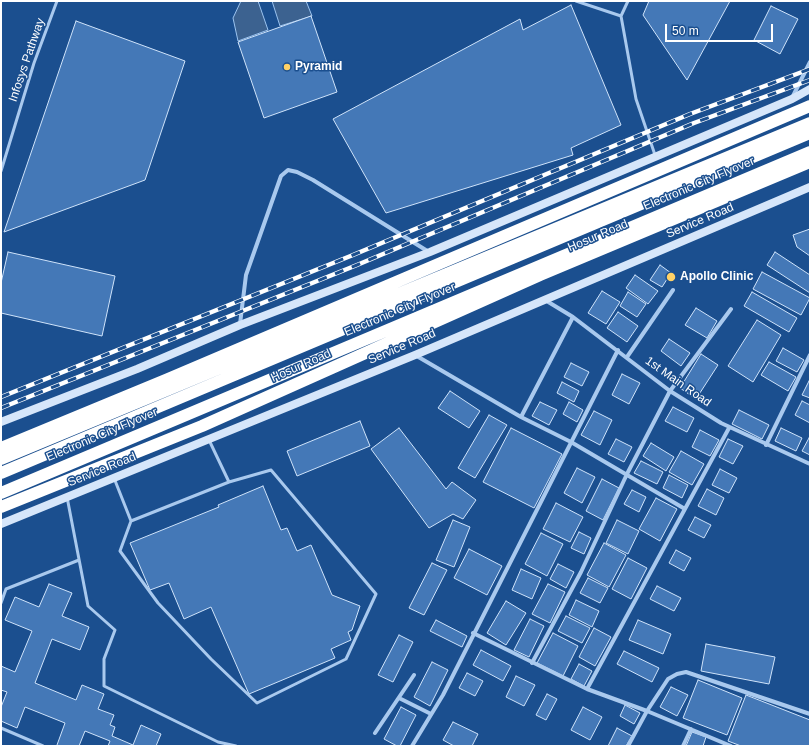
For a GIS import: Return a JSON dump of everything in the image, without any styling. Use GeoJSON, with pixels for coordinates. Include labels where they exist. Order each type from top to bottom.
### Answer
{"type":"FeatureCollection","features":[{"type":"Feature","properties":{"kind":"highway"},"geometry":{"type":"LineString","coordinates":[[1,448],[810,106]]}},
{"type":"Feature","properties":{"kind":"highway","name":"Hosur Road"},"geometry":{"type":"LineString","coordinates":[[1,459],[810,123]]}},
{"type":"Feature","properties":{"kind":"highway","name":"Electronic City Flyover"},"geometry":{"type":"LineString","coordinates":[[1,473],[810,133]]}},
{"type":"Feature","properties":{"kind":"highway","name":"Electronic City Flyover"},"geometry":{"type":"LineString","coordinates":[[1,493],[810,152]]}},
{"type":"Feature","properties":{"kind":"highway","name":"Hosur Road"},"geometry":{"type":"LineString","coordinates":[[1,507],[202,426],[540,275],[810,162]]}},
{"type":"Feature","properties":{"kind":"street"},"geometry":{"type":"LineString","coordinates":[[792,98],[810,62]]}},
{"type":"Feature","properties":{"kind":"street"},"geometry":{"type":"LineString","coordinates":[[1,422],[137,369],[240,325],[430,252],[810,89]]}},
{"type":"Feature","properties":{"kind":"street"},"geometry":{"type":"LineString","coordinates":[[240,325],[246,275],[281,176],[288,170],[297,172],[313,180],[430,252]]}},
{"type":"Feature","properties":{"kind":"street","name":"Service Road"},"geometry":{"type":"LineString","coordinates":[[1,524],[415,355],[810,187]]}},
{"type":"Feature","properties":{"kind":"street"},"geometry":{"type":"LineString","coordinates":[[627,357],[673,290]]}},
{"type":"Feature","properties":{"kind":"street","name":"1st Main Road"},"geometry":{"type":"LineString","coordinates":[[545,299],[573,317],[618,350],[670,391],[730,428],[810,464]]}},
{"type":"Feature","properties":{"kind":"street"},"geometry":{"type":"LineString","coordinates":[[532,663],[581,572],[627,474],[670,391],[731,309]]}},
{"type":"Feature","properties":{"kind":"street"},"geometry":{"type":"LineString","coordinates":[[521,417],[573,317]]}},
{"type":"Feature","properties":{"kind":"street"},"geometry":{"type":"LineString","coordinates":[[412,746],[443,695],[473,633],[618,350]]}},
{"type":"Feature","properties":{"kind":"street"},"geometry":{"type":"LineString","coordinates":[[415,355],[521,417],[571,442],[685,509]]}},
{"type":"Feature","properties":{"kind":"street"},"geometry":{"type":"LineString","coordinates":[[766,445],[810,355]]}},
{"type":"Feature","properties":{"kind":"street"},"geometry":{"type":"LineString","coordinates":[[587,689],[730,428]]}},
{"type":"Feature","properties":{"kind":"street"},"geometry":{"type":"LineString","coordinates":[[473,633],[587,689],[647,711],[731,746]]}},
{"type":"Feature","properties":{"kind":"street"},"geometry":{"type":"LineString","coordinates":[[628,746],[647,711],[668,679],[677,674],[686,672],[810,714]]}},
{"type":"Feature","properties":{"kind":"street"},"geometry":{"type":"LineString","coordinates":[[375,733],[414,675]]}},
{"type":"Feature","properties":{"kind":"street"},"geometry":{"type":"LineString","coordinates":[[399,698],[431,714]]}},
{"type":"Feature","properties":{"kind":"street"},"geometry":{"type":"LineString","coordinates":[[683,746],[691,729]]}},
{"type":"Feature","properties":{"kind":"lane","name":"Infosys Pathway"},"geometry":{"type":"LineString","coordinates":[[1,171],[3,159],[34,63],[57,1]]}},
{"type":"Feature","properties":{"kind":"lane"},"geometry":{"type":"LineString","coordinates":[[576,1],[622,16]]}},
{"type":"Feature","properties":{"kind":"lane"},"geometry":{"type":"LineString","coordinates":[[628,1],[622,16],[636,99],[655,156]]}},
{"type":"Feature","properties":{"kind":"lane"},"geometry":{"type":"LineString","coordinates":[[209,440],[229,482]]}},
{"type":"Feature","properties":{"kind":"lane"},"geometry":{"type":"LineString","coordinates":[[114,478],[131,521],[120,551],[158,603],[211,660],[257,703],[346,659],[376,594],[270,470],[229,482],[131,521]]}},
{"type":"Feature","properties":{"kind":"lane"},"geometry":{"type":"LineString","coordinates":[[67,498],[88,606],[115,630],[104,659],[104,686],[218,742],[236,746]]}},
{"type":"Feature","properties":{"kind":"lane"},"geometry":{"type":"LineString","coordinates":[[1,603],[6,589],[79,560]]}},
{"type":"Feature","properties":{"kind":"lane"},"geometry":{"type":"LineString","coordinates":[[1,728],[43,746]]}},
{"type":"Feature","properties":{"kind":"water"},"geometry":{"type":"Polygon","coordinates":[[[241,1],[258,1],[268,30],[238,41],[233,18],[241,1]]]}},
{"type":"Feature","properties":{"kind":"water"},"geometry":{"type":"Polygon","coordinates":[[[272,1],[306,1],[312,16],[280,26],[272,1]]]}},
{"type":"Feature","properties":{"kind":"building"},"geometry":{"type":"Polygon","coordinates":[[[649,1],[730,1],[687,80],[643,15],[649,1]]]}},
{"type":"Feature","properties":{"kind":"building"},"geometry":{"type":"Polygon","coordinates":[[[571,5],[621,125],[571,148],[573,155],[386,213],[333,119],[520,19],[523,30],[571,5]]]}},
{"type":"Feature","properties":{"kind":"building"},"geometry":{"type":"Polygon","coordinates":[[[771,6],[798,19],[780,54],[754,40],[771,6]]]}},
{"type":"Feature","properties":{"kind":"building","name":"Pyramid"},"geometry":{"type":"Polygon","coordinates":[[[311,16],[337,92],[264,118],[238,42],[311,16]]]}},
{"type":"Feature","properties":{"kind":"building"},"geometry":{"type":"Polygon","coordinates":[[[76,21],[185,61],[145,180],[4,232],[76,21]]]}},
{"type":"Feature","properties":{"kind":"building"},"geometry":{"type":"Polygon","coordinates":[[[810,229],[810,256],[797,247],[793,235],[810,229]]]}},
{"type":"Feature","properties":{"kind":"building"},"geometry":{"type":"Polygon","coordinates":[[[8,252],[115,276],[102,336],[1,313],[1,283],[8,252]]]}},
{"type":"Feature","properties":{"kind":"building"},"geometry":{"type":"Polygon","coordinates":[[[775,252],[810,275],[810,293],[767,265],[775,252]]]}},
{"type":"Feature","properties":{"kind":"building"},"geometry":{"type":"Polygon","coordinates":[[[660,265],[671,273],[662,287],[650,280],[660,265]]]}},
{"type":"Feature","properties":{"kind":"building"},"geometry":{"type":"Polygon","coordinates":[[[762,272],[810,298],[801,315],[753,289],[762,272]]]}},
{"type":"Feature","properties":{"kind":"building"},"geometry":{"type":"Polygon","coordinates":[[[635,275],[658,291],[648,304],[626,288],[635,275]]]}},
{"type":"Feature","properties":{"kind":"building"},"geometry":{"type":"Polygon","coordinates":[[[602,291],[620,302],[606,324],[588,313],[602,291]]]}},
{"type":"Feature","properties":{"kind":"building"},"geometry":{"type":"Polygon","coordinates":[[[628,292],[646,304],[637,317],[620,306],[628,292]]]}},
{"type":"Feature","properties":{"kind":"building"},"geometry":{"type":"Polygon","coordinates":[[[752,292],[797,318],[789,332],[744,306],[752,292]]]}},
{"type":"Feature","properties":{"kind":"building"},"geometry":{"type":"Polygon","coordinates":[[[696,308],[717,321],[707,338],[685,325],[696,308]]]}},
{"type":"Feature","properties":{"kind":"building"},"geometry":{"type":"Polygon","coordinates":[[[618,312],[638,326],[627,342],[607,328],[618,312]]]}},
{"type":"Feature","properties":{"kind":"building"},"geometry":{"type":"Polygon","coordinates":[[[757,320],[781,335],[753,382],[728,366],[757,320]]]}},
{"type":"Feature","properties":{"kind":"building"},"geometry":{"type":"Polygon","coordinates":[[[669,339],[690,353],[681,366],[661,351],[669,339]]]}},
{"type":"Feature","properties":{"kind":"building"},"geometry":{"type":"Polygon","coordinates":[[[783,348],[804,360],[797,372],[776,361],[783,348]]]}},
{"type":"Feature","properties":{"kind":"building"},"geometry":{"type":"Polygon","coordinates":[[[701,354],[718,365],[696,399],[680,388],[701,354]]]}},
{"type":"Feature","properties":{"kind":"building"},"geometry":{"type":"Polygon","coordinates":[[[769,362],[796,377],[788,391],[761,375],[769,362]]]}},
{"type":"Feature","properties":{"kind":"building"},"geometry":{"type":"Polygon","coordinates":[[[571,363],[589,372],[582,386],[564,377],[571,363]]]}},
{"type":"Feature","properties":{"kind":"building"},"geometry":{"type":"Polygon","coordinates":[[[622,374],[640,383],[629,404],[612,395],[622,374]]]}},
{"type":"Feature","properties":{"kind":"building"},"geometry":{"type":"Polygon","coordinates":[[[810,381],[810,398],[802,395],[810,381]]]}},
{"type":"Feature","properties":{"kind":"building"},"geometry":{"type":"Polygon","coordinates":[[[562,382],[579,391],[574,402],[557,393],[562,382]]]}},
{"type":"Feature","properties":{"kind":"building"},"geometry":{"type":"Polygon","coordinates":[[[450,391],[480,411],[469,428],[438,408],[450,391]]]}},
{"type":"Feature","properties":{"kind":"building"},"geometry":{"type":"Polygon","coordinates":[[[802,401],[810,405],[810,423],[795,415],[802,401]]]}},
{"type":"Feature","properties":{"kind":"building"},"geometry":{"type":"Polygon","coordinates":[[[540,402],[557,410],[549,425],[532,416],[540,402]]]}},
{"type":"Feature","properties":{"kind":"building"},"geometry":{"type":"Polygon","coordinates":[[[569,402],[583,410],[577,422],[563,414],[569,402]]]}},
{"type":"Feature","properties":{"kind":"building"},"geometry":{"type":"Polygon","coordinates":[[[673,407],[694,418],[687,432],[665,421],[673,407]]]}},
{"type":"Feature","properties":{"kind":"building"},"geometry":{"type":"Polygon","coordinates":[[[739,410],[769,425],[762,439],[732,424],[739,410]]]}},
{"type":"Feature","properties":{"kind":"building"},"geometry":{"type":"Polygon","coordinates":[[[594,411],[612,420],[600,445],[581,435],[594,411]]]}},
{"type":"Feature","properties":{"kind":"building"},"geometry":{"type":"Polygon","coordinates":[[[489,415],[507,425],[475,478],[458,468],[489,415]]]}},
{"type":"Feature","properties":{"kind":"building"},"geometry":{"type":"Polygon","coordinates":[[[360,421],[370,446],[297,476],[287,451],[360,421]]]}},
{"type":"Feature","properties":{"kind":"building"},"geometry":{"type":"Polygon","coordinates":[[[399,428],[446,489],[452,482],[476,500],[463,519],[453,514],[429,528],[371,449],[399,428]]]}},
{"type":"Feature","properties":{"kind":"building"},"geometry":{"type":"Polygon","coordinates":[[[511,428],[562,454],[534,508],[483,482],[511,428]]]}},
{"type":"Feature","properties":{"kind":"building"},"geometry":{"type":"Polygon","coordinates":[[[781,428],[802,438],[796,451],[775,441],[781,428]]]}},
{"type":"Feature","properties":{"kind":"building"},"geometry":{"type":"Polygon","coordinates":[[[700,430],[719,440],[710,456],[692,447],[700,430]]]}},
{"type":"Feature","properties":{"kind":"building"},"geometry":{"type":"Polygon","coordinates":[[[809,438],[810,439],[810,455],[802,451],[809,438]]]}},
{"type":"Feature","properties":{"kind":"building"},"geometry":{"type":"Polygon","coordinates":[[[616,439],[632,447],[624,462],[608,454],[616,439]]]}},
{"type":"Feature","properties":{"kind":"building"},"geometry":{"type":"Polygon","coordinates":[[[728,439],[743,446],[733,464],[719,457],[728,439]]]}},
{"type":"Feature","properties":{"kind":"building"},"geometry":{"type":"Polygon","coordinates":[[[651,443],[674,457],[666,471],[643,456],[651,443]]]}},
{"type":"Feature","properties":{"kind":"building"},"geometry":{"type":"Polygon","coordinates":[[[681,451],[704,464],[692,485],[669,472],[681,451]]]}},
{"type":"Feature","properties":{"kind":"building"},"geometry":{"type":"Polygon","coordinates":[[[641,461],[663,472],[657,484],[634,473],[641,461]]]}},
{"type":"Feature","properties":{"kind":"building"},"geometry":{"type":"Polygon","coordinates":[[[577,468],[595,477],[582,503],[564,493],[577,468]]]}},
{"type":"Feature","properties":{"kind":"building"},"geometry":{"type":"Polygon","coordinates":[[[720,469],[737,478],[729,493],[712,485],[720,469]]]}},
{"type":"Feature","properties":{"kind":"building"},"geometry":{"type":"Polygon","coordinates":[[[669,475],[688,485],[682,498],[663,488],[669,475]]]}},
{"type":"Feature","properties":{"kind":"building"},"geometry":{"type":"Polygon","coordinates":[[[602,479],[619,488],[603,520],[586,511],[602,479]]]}},
{"type":"Feature","properties":{"kind":"building"},"geometry":{"type":"Polygon","coordinates":[[[263,486],[281,530],[287,528],[297,551],[311,545],[332,595],[360,606],[352,630],[348,632],[351,640],[331,649],[335,658],[249,694],[211,607],[184,619],[169,583],[150,590],[130,543],[219,507],[218,505],[263,486]]]}},
{"type":"Feature","properties":{"kind":"building"},"geometry":{"type":"Polygon","coordinates":[[[707,489],[724,498],[716,515],[698,506],[707,489]]]}},
{"type":"Feature","properties":{"kind":"building"},"geometry":{"type":"Polygon","coordinates":[[[632,490],[646,497],[639,512],[624,504],[632,490]]]}},
{"type":"Feature","properties":{"kind":"building"},"geometry":{"type":"Polygon","coordinates":[[[656,498],[677,509],[660,541],[639,529],[656,498]]]}},
{"type":"Feature","properties":{"kind":"building"},"geometry":{"type":"Polygon","coordinates":[[[556,503],[583,517],[570,542],[543,529],[556,503]]]}},
{"type":"Feature","properties":{"kind":"building"},"geometry":{"type":"Polygon","coordinates":[[[695,517],[711,525],[704,538],[688,530],[695,517]]]}},
{"type":"Feature","properties":{"kind":"building"},"geometry":{"type":"Polygon","coordinates":[[[453,520],[470,527],[454,567],[436,560],[453,520]]]}},
{"type":"Feature","properties":{"kind":"building"},"geometry":{"type":"Polygon","coordinates":[[[617,520],[639,531],[628,554],[606,543],[617,520]]]}},
{"type":"Feature","properties":{"kind":"building"},"geometry":{"type":"Polygon","coordinates":[[[579,532],[591,538],[584,554],[571,548],[579,532]]]}},
{"type":"Feature","properties":{"kind":"building"},"geometry":{"type":"Polygon","coordinates":[[[541,533],[563,544],[547,576],[525,564],[541,533]]]}},
{"type":"Feature","properties":{"kind":"building"},"geometry":{"type":"Polygon","coordinates":[[[604,543],[626,555],[609,587],[587,575],[604,543]]]}},
{"type":"Feature","properties":{"kind":"building"},"geometry":{"type":"Polygon","coordinates":[[[469,549],[502,566],[487,595],[454,578],[469,549]]]}},
{"type":"Feature","properties":{"kind":"building"},"geometry":{"type":"Polygon","coordinates":[[[676,550],[691,558],[684,571],[669,563],[676,550]]]}},
{"type":"Feature","properties":{"kind":"building"},"geometry":{"type":"Polygon","coordinates":[[[628,558],[647,568],[631,599],[612,589],[628,558]]]}},
{"type":"Feature","properties":{"kind":"building"},"geometry":{"type":"Polygon","coordinates":[[[432,563],[447,570],[424,615],[409,608],[432,563]]]}},
{"type":"Feature","properties":{"kind":"building"},"geometry":{"type":"Polygon","coordinates":[[[558,564],[574,572],[566,588],[550,579],[558,564]]]}},
{"type":"Feature","properties":{"kind":"building"},"geometry":{"type":"Polygon","coordinates":[[[521,569],[541,578],[532,599],[512,590],[521,569]]]}},
{"type":"Feature","properties":{"kind":"building"},"geometry":{"type":"Polygon","coordinates":[[[588,578],[608,588],[600,603],[580,593],[588,578]]]}},
{"type":"Feature","properties":{"kind":"building"},"geometry":{"type":"Polygon","coordinates":[[[49,584],[72,593],[62,616],[89,627],[80,650],[52,639],[35,683],[76,700],[82,685],[104,694],[98,709],[114,715],[110,725],[115,727],[112,736],[133,745],[141,725],[161,734],[156,746],[108,746],[110,741],[85,731],[79,746],[58,746],[57,745],[65,723],[25,707],[17,728],[1,721],[1,707],[7,692],[1,690],[1,666],[15,672],[32,631],[5,620],[15,597],[39,607],[49,584]]]}},
{"type":"Feature","properties":{"kind":"building"},"geometry":{"type":"Polygon","coordinates":[[[548,584],[565,592],[550,623],[532,614],[548,584]]]}},
{"type":"Feature","properties":{"kind":"building"},"geometry":{"type":"Polygon","coordinates":[[[657,586],[681,598],[674,611],[650,599],[657,586]]]}},
{"type":"Feature","properties":{"kind":"building"},"geometry":{"type":"Polygon","coordinates":[[[576,600],[599,611],[592,627],[569,615],[576,600]]]}},
{"type":"Feature","properties":{"kind":"building"},"geometry":{"type":"Polygon","coordinates":[[[506,601],[526,613],[506,645],[487,633],[506,601]]]}},
{"type":"Feature","properties":{"kind":"building"},"geometry":{"type":"Polygon","coordinates":[[[566,616],[590,628],[582,643],[558,631],[566,616]]]}},
{"type":"Feature","properties":{"kind":"building"},"geometry":{"type":"Polygon","coordinates":[[[530,619],[544,626],[529,657],[514,650],[530,619]]]}},
{"type":"Feature","properties":{"kind":"building"},"geometry":{"type":"Polygon","coordinates":[[[436,620],[467,636],[462,647],[430,631],[436,620]]]}},
{"type":"Feature","properties":{"kind":"building"},"geometry":{"type":"Polygon","coordinates":[[[638,620],[671,634],[663,654],[629,640],[638,620]]]}},
{"type":"Feature","properties":{"kind":"building"},"geometry":{"type":"Polygon","coordinates":[[[594,628],[611,637],[595,666],[579,657],[594,628]]]}},
{"type":"Feature","properties":{"kind":"building"},"geometry":{"type":"Polygon","coordinates":[[[553,633],[578,646],[563,676],[537,663],[553,633]]]}},
{"type":"Feature","properties":{"kind":"building"},"geometry":{"type":"Polygon","coordinates":[[[399,635],[413,642],[393,682],[378,675],[399,635]]]}},
{"type":"Feature","properties":{"kind":"building"},"geometry":{"type":"Polygon","coordinates":[[[706,644],[775,657],[769,684],[701,671],[706,644]]]}},
{"type":"Feature","properties":{"kind":"building"},"geometry":{"type":"Polygon","coordinates":[[[481,650],[511,666],[503,681],[473,665],[481,650]]]}},
{"type":"Feature","properties":{"kind":"building"},"geometry":{"type":"Polygon","coordinates":[[[624,651],[659,668],[652,682],[617,664],[624,651]]]}},
{"type":"Feature","properties":{"kind":"building"},"geometry":{"type":"Polygon","coordinates":[[[432,662],[448,670],[430,706],[414,697],[432,662]]]}},
{"type":"Feature","properties":{"kind":"building"},"geometry":{"type":"Polygon","coordinates":[[[579,664],[592,671],[584,686],[571,679],[579,664]]]}},
{"type":"Feature","properties":{"kind":"building"},"geometry":{"type":"Polygon","coordinates":[[[467,673],[483,681],[475,696],[459,688],[467,673]]]}},
{"type":"Feature","properties":{"kind":"building"},"geometry":{"type":"Polygon","coordinates":[[[516,676],[535,685],[524,706],[506,697],[516,676]]]}},
{"type":"Feature","properties":{"kind":"building"},"geometry":{"type":"Polygon","coordinates":[[[698,680],[742,698],[727,735],[683,718],[698,680]]]}},
{"type":"Feature","properties":{"kind":"building"},"geometry":{"type":"Polygon","coordinates":[[[671,687],[688,695],[677,716],[660,707],[671,687]]]}},
{"type":"Feature","properties":{"kind":"building"},"geometry":{"type":"Polygon","coordinates":[[[547,694],[557,699],[546,720],[536,715],[547,694]]]}},
{"type":"Feature","properties":{"kind":"building"},"geometry":{"type":"Polygon","coordinates":[[[746,695],[810,720],[810,746],[741,746],[728,741],[746,695]]]}},
{"type":"Feature","properties":{"kind":"building"},"geometry":{"type":"Polygon","coordinates":[[[625,705],[640,713],[634,724],[620,716],[625,705]]]}},
{"type":"Feature","properties":{"kind":"building"},"geometry":{"type":"Polygon","coordinates":[[[401,707],[416,715],[400,746],[397,746],[384,739],[401,707]]]}},
{"type":"Feature","properties":{"kind":"building"},"geometry":{"type":"Polygon","coordinates":[[[583,707],[602,717],[590,740],[571,730],[583,707]]]}},
{"type":"Feature","properties":{"kind":"building"},"geometry":{"type":"Polygon","coordinates":[[[453,722],[478,734],[472,746],[454,746],[443,740],[453,722]]]}},
{"type":"Feature","properties":{"kind":"building"},"geometry":{"type":"Polygon","coordinates":[[[617,728],[632,736],[626,746],[608,746],[617,728]]]}},
{"type":"Feature","properties":{"kind":"building"},"geometry":{"type":"Polygon","coordinates":[[[692,732],[706,737],[703,746],[686,746],[692,732]]]}},
{"type":"Feature","properties":{"kind":"railway"},"geometry":{"type":"LineString","coordinates":[[1,397],[353,255],[690,114],[810,69]]}},
{"type":"Feature","properties":{"kind":"railway"},"geometry":{"type":"LineString","coordinates":[[1,408],[357,265],[694,123],[810,80]]}},
{"type":"Feature","properties":{"kind":"place","name":"Pyramid"},"geometry":{"type":"Point","coordinates":[287,67]}},
{"type":"Feature","properties":{"kind":"place","name":"Apollo Clinic"},"geometry":{"type":"Point","coordinates":[671,277]}}]}
